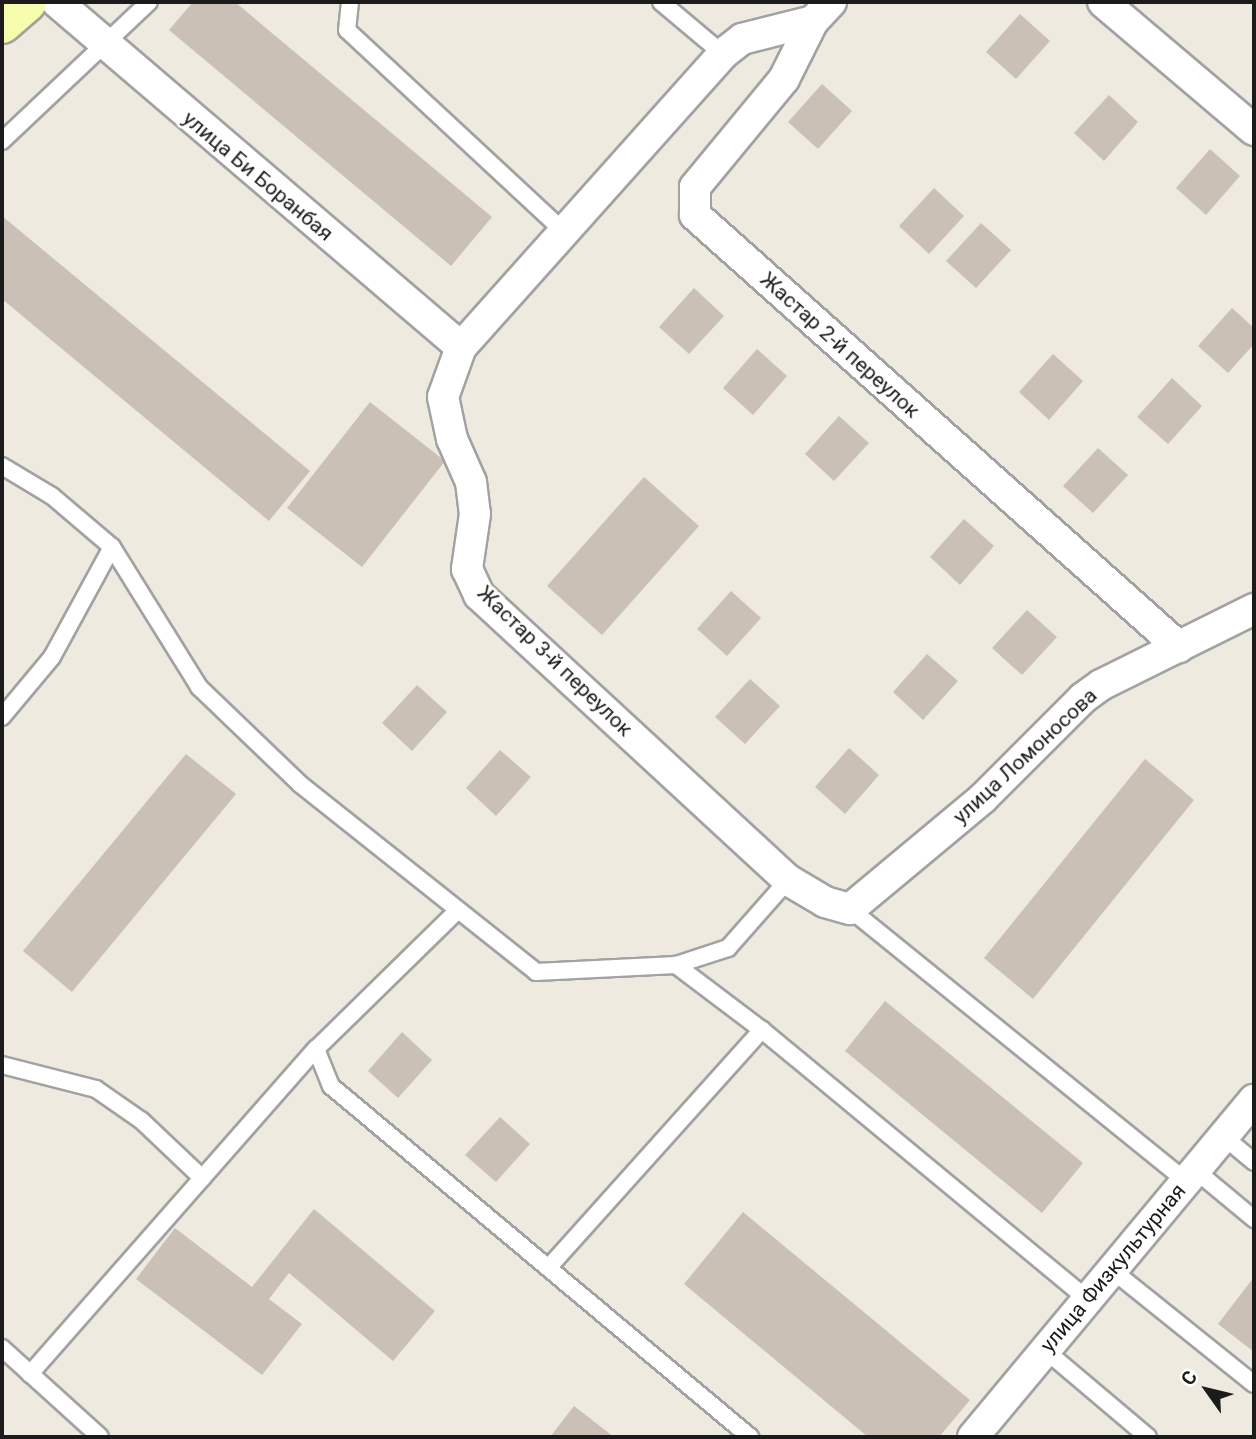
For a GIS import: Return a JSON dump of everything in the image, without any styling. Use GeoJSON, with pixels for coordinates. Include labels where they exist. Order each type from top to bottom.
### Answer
{"type":"FeatureCollection","features":[{"type":"Feature","properties":{"kind":"main road"},"geometry":{"type":"LineString","coordinates":[[2,24],[27,2]]}},
{"type":"Feature","properties":{"kind":"street","name":"улица Би Боранбая"},"geometry":{"type":"LineString","coordinates":[[57,2],[103,45],[461,347]]}},
{"type":"Feature","properties":{"kind":"street"},"geometry":{"type":"LineString","coordinates":[[1102,2],[1254,130]]}},
{"type":"Feature","properties":{"kind":"street","name":"Жастар 3-й переулок"},"geometry":{"type":"LineString","coordinates":[[822,12],[742,39],[723,54],[562,230],[461,347],[443,397],[452,439],[471,482],[475,514],[467,569],[479,595],[789,880],[825,902],[850,909]]}},
{"type":"Feature","properties":{"kind":"street","name":"Жастар 2-й переулок"},"geometry":{"type":"LineString","coordinates":[[822,12],[785,79],[695,187],[695,215],[1178,648]]}},
{"type":"Feature","properties":{"kind":"street","name":"улица Ломоносова"},"geometry":{"type":"LineString","coordinates":[[850,909],[983,798],[1072,707],[1101,685],[1254,609]]}},
{"type":"Feature","properties":{"kind":"street","name":"улица Физкультурная"},"geometry":{"type":"LineString","coordinates":[[973,1437],[1223,1136],[1252,1108]]}},
{"type":"Feature","properties":{"kind":"lane"},"geometry":{"type":"LineString","coordinates":[[2,141],[149,2]]}},
{"type":"Feature","properties":{"kind":"lane"},"geometry":{"type":"LineString","coordinates":[[350,2],[347,30],[562,230]]}},
{"type":"Feature","properties":{"kind":"lane"},"geometry":{"type":"LineString","coordinates":[[661,2],[723,54]]}},
{"type":"Feature","properties":{"kind":"lane"},"geometry":{"type":"LineString","coordinates":[[2,466],[52,496],[111,547],[199,687],[300,784],[456,912],[536,972],[676,965],[728,948],[789,880]]}},
{"type":"Feature","properties":{"kind":"lane"},"geometry":{"type":"LineString","coordinates":[[2,717],[52,657],[111,547]]}},
{"type":"Feature","properties":{"kind":"lane"},"geometry":{"type":"LineString","coordinates":[[850,909],[1191,1175],[1254,1219]]}},
{"type":"Feature","properties":{"kind":"lane"},"geometry":{"type":"LineString","coordinates":[[30,1374],[316,1049],[456,912]]}},
{"type":"Feature","properties":{"kind":"lane"},"geometry":{"type":"LineString","coordinates":[[676,965],[762,1030],[1087,1299]]}},
{"type":"Feature","properties":{"kind":"lane"},"geometry":{"type":"LineString","coordinates":[[548,1267],[762,1030]]}},
{"type":"Feature","properties":{"kind":"lane"},"geometry":{"type":"LineString","coordinates":[[316,1049],[331,1086],[750,1437]]}},
{"type":"Feature","properties":{"kind":"lane"},"geometry":{"type":"LineString","coordinates":[[2,1065],[96,1090],[142,1121],[202,1178]]}},
{"type":"Feature","properties":{"kind":"lane"},"geometry":{"type":"LineString","coordinates":[[1223,1136],[1254,1162]]}},
{"type":"Feature","properties":{"kind":"lane"},"geometry":{"type":"LineString","coordinates":[[1112,1270],[1254,1384]]}},
{"type":"Feature","properties":{"kind":"lane"},"geometry":{"type":"LineString","coordinates":[[2,1348],[100,1437]]}},
{"type":"Feature","properties":{"kind":"lane"},"geometry":{"type":"LineString","coordinates":[[1045,1350],[1148,1437]]}},
{"type":"Feature","properties":{"kind":"building"},"geometry":{"type":"Polygon","coordinates":[[[193,2],[235,2],[492,217],[451,266],[169,30],[193,2]]]}},
{"type":"Feature","properties":{"kind":"building"},"geometry":{"type":"Polygon","coordinates":[[[1020,14],[1050,41],[1016,79],[986,52],[1020,14]]]}},
{"type":"Feature","properties":{"kind":"building"},"geometry":{"type":"Polygon","coordinates":[[[822,84],[852,111],[818,149],[788,122],[822,84]]]}},
{"type":"Feature","properties":{"kind":"building"},"geometry":{"type":"Polygon","coordinates":[[[1109,95],[1138,122],[1104,161],[1074,133],[1109,95]]]}},
{"type":"Feature","properties":{"kind":"building"},"geometry":{"type":"Polygon","coordinates":[[[1210,149],[1240,176],[1206,215],[1176,188],[1210,149]]]}},
{"type":"Feature","properties":{"kind":"building"},"geometry":{"type":"Polygon","coordinates":[[[934,188],[964,216],[929,254],[899,226],[934,188]]]}},
{"type":"Feature","properties":{"kind":"building"},"geometry":{"type":"Polygon","coordinates":[[[2,216],[310,471],[269,521],[2,299],[2,216]]]}},
{"type":"Feature","properties":{"kind":"building"},"geometry":{"type":"Polygon","coordinates":[[[981,223],[1011,250],[976,288],[946,261],[981,223]]]}},
{"type":"Feature","properties":{"kind":"building"},"geometry":{"type":"Polygon","coordinates":[[[694,288],[724,316],[689,354],[659,327],[694,288]]]}},
{"type":"Feature","properties":{"kind":"building"},"geometry":{"type":"Polygon","coordinates":[[[1232,308],[1254,328],[1254,344],[1228,373],[1198,346],[1232,308]]]}},
{"type":"Feature","properties":{"kind":"building"},"geometry":{"type":"Polygon","coordinates":[[[757,349],[787,376],[753,415],[723,388],[757,349]]]}},
{"type":"Feature","properties":{"kind":"building"},"geometry":{"type":"Polygon","coordinates":[[[1053,354],[1083,381],[1049,420],[1019,392],[1053,354]]]}},
{"type":"Feature","properties":{"kind":"building"},"geometry":{"type":"Polygon","coordinates":[[[1172,378],[1202,406],[1168,444],[1137,417],[1172,378]]]}},
{"type":"Feature","properties":{"kind":"building"},"geometry":{"type":"Polygon","coordinates":[[[370,402],[445,461],[362,567],[287,508],[370,402]]]}},
{"type":"Feature","properties":{"kind":"building"},"geometry":{"type":"Polygon","coordinates":[[[839,416],[869,443],[834,481],[805,454],[839,416]]]}},
{"type":"Feature","properties":{"kind":"building"},"geometry":{"type":"Polygon","coordinates":[[[1098,448],[1128,475],[1093,513],[1063,486],[1098,448]]]}},
{"type":"Feature","properties":{"kind":"building"},"geometry":{"type":"Polygon","coordinates":[[[644,477],[699,526],[602,635],[547,586],[644,477]]]}},
{"type":"Feature","properties":{"kind":"building"},"geometry":{"type":"Polygon","coordinates":[[[964,519],[994,546],[960,585],[930,557],[964,519]]]}},
{"type":"Feature","properties":{"kind":"building"},"geometry":{"type":"Polygon","coordinates":[[[731,591],[761,618],[727,656],[697,629],[731,591]]]}},
{"type":"Feature","properties":{"kind":"building"},"geometry":{"type":"Polygon","coordinates":[[[1027,610],[1057,637],[1022,675],[992,648],[1027,610]]]}},
{"type":"Feature","properties":{"kind":"building"},"geometry":{"type":"Polygon","coordinates":[[[927,654],[958,681],[923,720],[893,692],[927,654]]]}},
{"type":"Feature","properties":{"kind":"building"},"geometry":{"type":"Polygon","coordinates":[[[750,679],[780,706],[745,744],[715,717],[750,679]]]}},
{"type":"Feature","properties":{"kind":"building"},"geometry":{"type":"Polygon","coordinates":[[[417,685],[447,712],[412,751],[382,723],[417,685]]]}},
{"type":"Feature","properties":{"kind":"building"},"geometry":{"type":"Polygon","coordinates":[[[849,748],[879,775],[845,814],[815,787],[849,748]]]}},
{"type":"Feature","properties":{"kind":"building"},"geometry":{"type":"Polygon","coordinates":[[[500,750],[531,777],[496,816],[466,788],[500,750]]]}},
{"type":"Feature","properties":{"kind":"building"},"geometry":{"type":"Polygon","coordinates":[[[186,754],[236,794],[72,992],[23,951],[186,754]]]}},
{"type":"Feature","properties":{"kind":"building"},"geometry":{"type":"Polygon","coordinates":[[[1145,759],[1194,800],[1033,999],[984,958],[1145,759]]]}},
{"type":"Feature","properties":{"kind":"building"},"geometry":{"type":"Polygon","coordinates":[[[885,1001],[1083,1163],[1042,1213],[845,1051],[885,1001]]]}},
{"type":"Feature","properties":{"kind":"building"},"geometry":{"type":"Polygon","coordinates":[[[402,1032],[432,1060],[398,1098],[368,1071],[402,1032]]]}},
{"type":"Feature","properties":{"kind":"building"},"geometry":{"type":"Polygon","coordinates":[[[500,1117],[530,1144],[496,1182],[465,1155],[500,1117]]]}},
{"type":"Feature","properties":{"kind":"building"},"geometry":{"type":"Polygon","coordinates":[[[314,1209],[435,1311],[393,1361],[289,1273],[269,1299],[302,1324],[262,1375],[136,1279],[175,1228],[252,1287],[314,1209]]]}},
{"type":"Feature","properties":{"kind":"building"},"geometry":{"type":"Polygon","coordinates":[[[743,1212],[970,1400],[939,1437],[868,1437],[684,1284],[743,1212]]]}},
{"type":"Feature","properties":{"kind":"building"},"geometry":{"type":"Polygon","coordinates":[[[1254,1277],[1254,1352],[1218,1324],[1254,1277]]]}},
{"type":"Feature","properties":{"kind":"building"},"geometry":{"type":"Polygon","coordinates":[[[574,1406],[614,1437],[550,1437],[574,1406]]]}}]}
